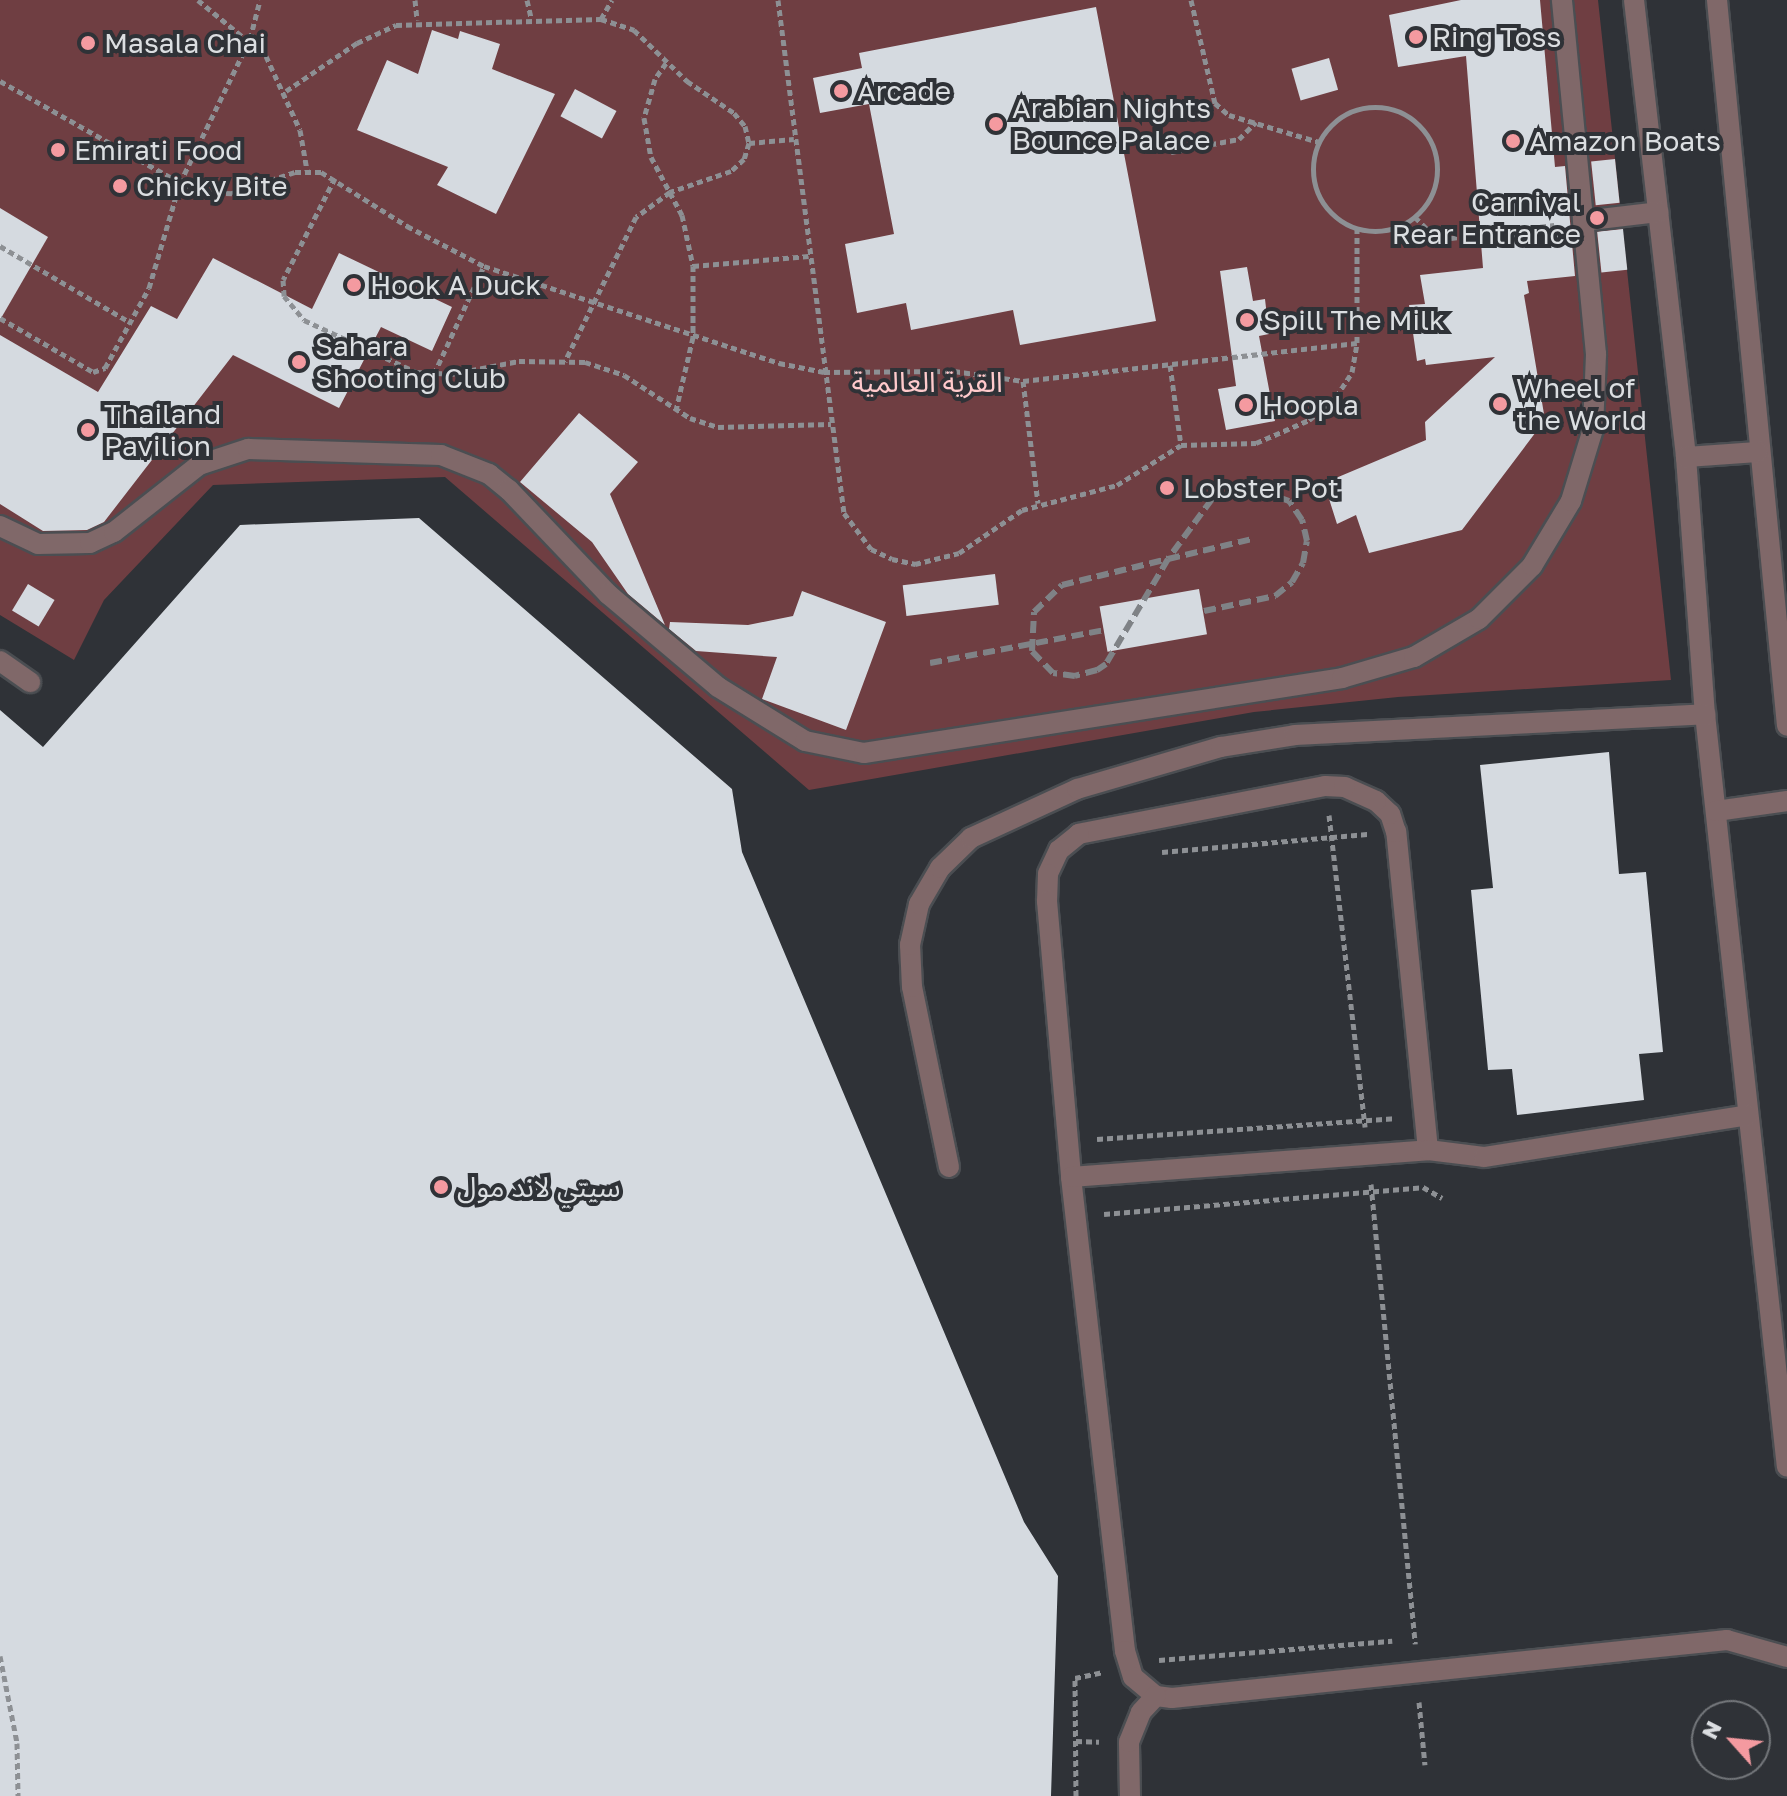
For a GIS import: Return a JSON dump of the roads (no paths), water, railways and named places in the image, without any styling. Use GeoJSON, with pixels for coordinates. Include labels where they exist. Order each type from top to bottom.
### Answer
{"type":"FeatureCollection","features":[{"type":"Feature","properties":{"kind":"street"},"geometry":{"type":"LineString","coordinates":[[0,526],[38,544],[90,543],[114,532],[199,465],[248,449],[441,455],[477,468],[509,490],[608,594],[699,672],[778,728],[834,750],[894,751],[1342,678],[1414,657],[1479,619],[1532,566],[1571,501],[1593,429],[1596,354],[1562,0]]}},
{"type":"Feature","properties":{"kind":"street"},"geometry":{"type":"LineString","coordinates":[[1634,0],[1686,457],[1705,714],[1787,1467]]}},
{"type":"Feature","properties":{"kind":"street"},"geometry":{"type":"LineString","coordinates":[[1717,0],[1758,452],[1787,726]]}},
{"type":"Feature","properties":{"kind":"street"},"geometry":{"type":"LineString","coordinates":[[1583,221],[1658,212]]}},
{"type":"Feature","properties":{"kind":"street"},"geometry":{"type":"LineString","coordinates":[[1686,457],[1758,452]]}},
{"type":"Feature","properties":{"kind":"street"},"geometry":{"type":"LineString","coordinates":[[0,661],[30,682]]}},
{"type":"Feature","properties":{"kind":"street"},"geometry":{"type":"LineString","coordinates":[[949,1167],[912,987],[910,945],[919,904],[933,880],[971,838],[1077,789],[1221,747],[1295,735],[1705,714]]}},
{"type":"Feature","properties":{"kind":"street"},"geometry":{"type":"LineString","coordinates":[[1428,1150],[1396,832],[1390,814],[1376,801],[1345,787],[1325,786],[1079,834],[1059,850],[1048,874],[1047,901],[1071,1177],[1125,1651],[1133,1677],[1156,1696],[1417,1675],[1727,1640],[1787,1657]]}},
{"type":"Feature","properties":{"kind":"street"},"geometry":{"type":"LineString","coordinates":[[1716,811],[1787,801]]}},
{"type":"Feature","properties":{"kind":"street"},"geometry":{"type":"LineString","coordinates":[[1071,1177],[1428,1150],[1484,1157],[1748,1115]]}},
{"type":"Feature","properties":{"kind":"street"},"geometry":{"type":"LineString","coordinates":[[1130,1796],[1127,1757],[1133,1727],[1156,1696]]}},
{"type":"Feature","properties":{"kind":"railway"},"geometry":{"type":"LineString","coordinates":[[1204,611],[1275,596],[1292,582],[1303,563],[1307,541],[1302,520],[1289,501],[1251,487],[1212,499],[1168,559],[1106,664],[1097,670],[1075,676],[1053,673],[1032,651],[1034,612],[1062,585],[1168,559],[1252,539]]}},
{"type":"Feature","properties":{"kind":"railway"},"geometry":{"type":"LineString","coordinates":[[930,663],[1104,630]]}},
{"type":"Feature","properties":{"kind":"place","name":"Ring Toss"},"geometry":{"type":"Point","coordinates":[1416,37]}},
{"type":"Feature","properties":{"kind":"place","name":"Masala Chai"},"geometry":{"type":"Point","coordinates":[88,43]}},
{"type":"Feature","properties":{"kind":"place","name":"Arcade"},"geometry":{"type":"Point","coordinates":[841,91]}},
{"type":"Feature","properties":{"kind":"place","name":"Arabian Nights Bounce Palace"},"geometry":{"type":"Point","coordinates":[996,124]}},
{"type":"Feature","properties":{"kind":"place","name":"Amazon Boats"},"geometry":{"type":"Point","coordinates":[1513,141]}},
{"type":"Feature","properties":{"kind":"place","name":"Emirati Food"},"geometry":{"type":"Point","coordinates":[58,150]}},
{"type":"Feature","properties":{"kind":"place","name":"Chicky Bite"},"geometry":{"type":"Point","coordinates":[120,186]}},
{"type":"Feature","properties":{"kind":"place","name":"Carnival Rear Entrance"},"geometry":{"type":"Point","coordinates":[1597,218]}},
{"type":"Feature","properties":{"kind":"place","name":"Hook A Duck"},"geometry":{"type":"Point","coordinates":[354,285]}},
{"type":"Feature","properties":{"kind":"place","name":"Spill The Milk"},"geometry":{"type":"Point","coordinates":[1247,320]}},
{"type":"Feature","properties":{"kind":"place","name":"Sahara Shooting Club"},"geometry":{"type":"Point","coordinates":[299,362]}},
{"type":"Feature","properties":{"kind":"place","name":"Wheel of the World"},"geometry":{"type":"Point","coordinates":[1500,404]}},
{"type":"Feature","properties":{"kind":"place","name":"Hoopla"},"geometry":{"type":"Point","coordinates":[1246,405]}},
{"type":"Feature","properties":{"kind":"place","name":"Thailand Pavilion"},"geometry":{"type":"Point","coordinates":[88,430]}},
{"type":"Feature","properties":{"kind":"place","name":"Lobster Pot"},"geometry":{"type":"Point","coordinates":[1167,488]}},
{"type":"Feature","properties":{"kind":"place","name":"سيتي لاند مول"},"geometry":{"type":"Point","coordinates":[441,1187]}},
{"type":"Feature","properties":{"kind":"park label","name":"القرية العالمية"},"geometry":{"type":"Point","coordinates":[927,382]}}]}
